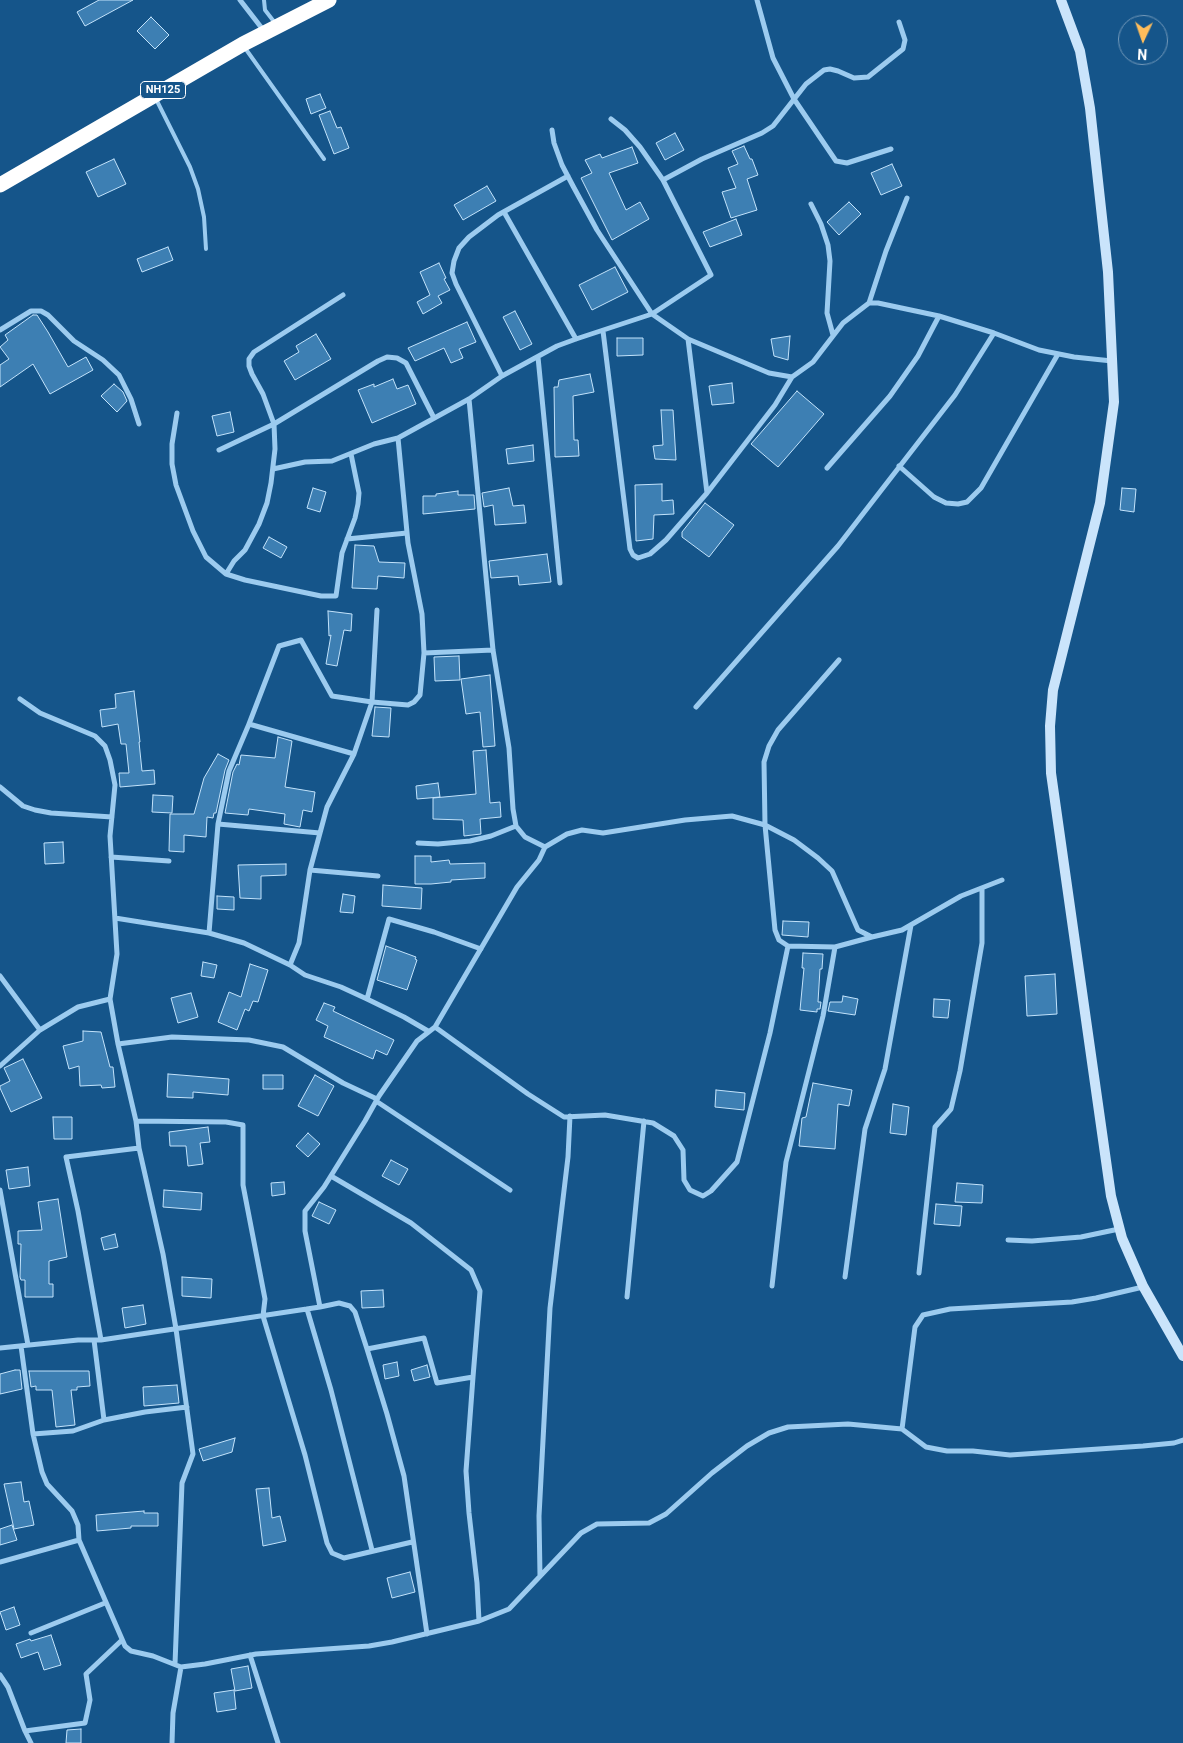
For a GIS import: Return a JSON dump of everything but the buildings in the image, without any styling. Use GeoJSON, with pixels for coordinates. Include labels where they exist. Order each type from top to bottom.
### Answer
{"type":"FeatureCollection","features":[{"type":"Feature","properties":{"kind":"highway","name":"NH125"},"geometry":{"type":"LineString","coordinates":[[1,181],[243,44],[326,0]]}},
{"type":"Feature","properties":{"kind":"street"},"geometry":{"type":"LineString","coordinates":[[240,0],[271,30]]}},
{"type":"Feature","properties":{"kind":"street"},"geometry":{"type":"LineString","coordinates":[[757,0],[773,58],[794,99],[836,161],[846,163],[891,149]]}},
{"type":"Feature","properties":{"kind":"street"},"geometry":{"type":"LineString","coordinates":[[1061,0],[1080,51],[1090,108],[1108,272],[1114,402],[1100,504],[1053,690],[1050,726],[1051,773],[1111,1196],[1122,1238],[1143,1286],[1183,1356]]}},
{"type":"Feature","properties":{"kind":"street"},"geometry":{"type":"LineString","coordinates":[[663,180],[702,159],[762,133],[773,126],[806,84],[824,70],[838,71],[854,78],[868,77],[903,49],[905,40],[900,22]]}},
{"type":"Feature","properties":{"kind":"street"},"geometry":{"type":"LineString","coordinates":[[273,469],[305,462],[332,461],[374,444],[398,438],[469,399],[502,376],[538,357],[576,339],[652,314],[711,275],[663,180],[640,147],[625,130],[611,119]]}},
{"type":"Feature","properties":{"kind":"street"},"geometry":{"type":"LineString","coordinates":[[552,130],[554,143],[568,176],[597,230],[652,314],[688,339],[769,373],[792,377]]}},
{"type":"Feature","properties":{"kind":"street"},"geometry":{"type":"LineString","coordinates":[[502,376],[456,284],[452,273],[454,260],[460,248],[469,237],[504,212],[568,176]]}},
{"type":"Feature","properties":{"kind":"street"},"geometry":{"type":"LineString","coordinates":[[602,331],[630,549],[633,555],[638,558],[650,554],[666,540],[707,493],[775,406],[792,377],[813,362],[843,323],[869,303],[886,251],[907,198]]}},
{"type":"Feature","properties":{"kind":"street"},"geometry":{"type":"LineString","coordinates":[[811,204],[821,224],[828,245],[830,261],[827,313],[834,336]]}},
{"type":"Feature","properties":{"kind":"street"},"geometry":{"type":"LineString","coordinates":[[504,212],[576,339]]}},
{"type":"Feature","properties":{"kind":"street"},"geometry":{"type":"LineString","coordinates":[[226,574],[234,561],[245,550],[258,524],[266,503],[273,469],[275,449],[274,424],[263,394],[249,366],[250,359],[254,352],[344,295]]}},
{"type":"Feature","properties":{"kind":"street"},"geometry":{"type":"LineString","coordinates":[[869,303],[878,303],[939,316],[994,332],[1039,350],[1112,361]]}},
{"type":"Feature","properties":{"kind":"street"},"geometry":{"type":"LineString","coordinates":[[0,330],[31,311],[41,311],[48,315],[74,342],[104,360],[119,375],[132,399],[138,424]]}},
{"type":"Feature","properties":{"kind":"street"},"geometry":{"type":"LineString","coordinates":[[827,468],[890,396],[918,356],[939,316]]}},
{"type":"Feature","properties":{"kind":"street"},"geometry":{"type":"LineString","coordinates":[[696,707],[838,546],[955,395],[994,332]]}},
{"type":"Feature","properties":{"kind":"street"},"geometry":{"type":"LineString","coordinates":[[688,339],[707,493]]}},
{"type":"Feature","properties":{"kind":"street"},"geometry":{"type":"LineString","coordinates":[[899,466],[934,497],[946,503],[958,504],[967,502],[981,488],[1058,354]]}},
{"type":"Feature","properties":{"kind":"street"},"geometry":{"type":"LineString","coordinates":[[219,450],[274,424],[387,357],[397,358],[406,363],[434,418]]}},
{"type":"Feature","properties":{"kind":"street"},"geometry":{"type":"LineString","coordinates":[[538,357],[560,583]]}},
{"type":"Feature","properties":{"kind":"street"},"geometry":{"type":"LineString","coordinates":[[469,399],[493,650],[509,748],[516,826],[525,837],[545,847]]}},
{"type":"Feature","properties":{"kind":"street"},"geometry":{"type":"LineString","coordinates":[[176,413],[172,444],[172,464],[176,485],[192,531],[206,557],[226,574],[280,588],[321,596],[336,596],[342,553],[355,518],[359,493],[351,454]]}},
{"type":"Feature","properties":{"kind":"street"},"geometry":{"type":"LineString","coordinates":[[209,933],[218,824],[229,771],[279,646],[301,640],[332,696],[408,706],[420,695],[424,653],[422,614],[407,533],[398,438]]}},
{"type":"Feature","properties":{"kind":"street"},"geometry":{"type":"LineString","coordinates":[[347,539],[407,533]]}},
{"type":"Feature","properties":{"kind":"street"},"geometry":{"type":"LineString","coordinates":[[290,965],[299,942],[310,870],[327,807],[354,754],[372,702],[377,610]]}},
{"type":"Feature","properties":{"kind":"street"},"geometry":{"type":"LineString","coordinates":[[424,653],[493,650]]}},
{"type":"Feature","properties":{"kind":"street"},"geometry":{"type":"LineString","coordinates":[[839,660],[778,730],[769,746],[764,762],[765,825],[775,930],[779,940],[788,946],[834,947],[902,930],[960,896],[1002,880]]}},
{"type":"Feature","properties":{"kind":"street"},"geometry":{"type":"LineString","coordinates":[[20,700],[40,713],[96,736],[105,746],[115,785],[111,857],[117,954],[110,999],[163,1254],[176,1329],[193,1454],[182,1483],[175,1664]]}},
{"type":"Feature","properties":{"kind":"street"},"geometry":{"type":"LineString","coordinates":[[249,724],[354,754]]}},
{"type":"Feature","properties":{"kind":"street"},"geometry":{"type":"LineString","coordinates":[[0,787],[23,806],[35,810],[51,813],[112,817]]}},
{"type":"Feature","properties":{"kind":"street"},"geometry":{"type":"LineString","coordinates":[[320,1307],[305,1231],[305,1211],[331,1176],[377,1100],[417,1041],[435,1027],[517,887],[539,860],[545,847],[567,834],[582,830],[603,833],[685,820],[732,816],[765,825],[794,840],[832,871],[858,930],[872,937]]}},
{"type":"Feature","properties":{"kind":"street"},"geometry":{"type":"LineString","coordinates":[[218,824],[320,833]]}},
{"type":"Feature","properties":{"kind":"street"},"geometry":{"type":"LineString","coordinates":[[418,843],[438,844],[470,841],[491,836],[516,826]]}},
{"type":"Feature","properties":{"kind":"street"},"geometry":{"type":"LineString","coordinates":[[111,857],[169,861]]}},
{"type":"Feature","properties":{"kind":"street"},"geometry":{"type":"LineString","coordinates":[[310,870],[378,876]]}},
{"type":"Feature","properties":{"kind":"street"},"geometry":{"type":"LineString","coordinates":[[919,1273],[935,1127],[951,1109],[960,1071],[982,943],[982,889]]}},
{"type":"Feature","properties":{"kind":"street"},"geometry":{"type":"LineString","coordinates":[[116,918],[209,933],[244,943],[290,965],[305,975],[341,987],[404,1017],[428,1031]]}},
{"type":"Feature","properties":{"kind":"street"},"geometry":{"type":"LineString","coordinates":[[367,999],[389,919],[434,932],[481,949]]}},
{"type":"Feature","properties":{"kind":"street"},"geometry":{"type":"LineString","coordinates":[[845,1277],[865,1129],[885,1069],[911,925]]}},
{"type":"Feature","properties":{"kind":"street"},"geometry":{"type":"LineString","coordinates":[[435,1027],[528,1094],[564,1117],[605,1115],[644,1121],[653,1123],[674,1136],[683,1150],[684,1180],[690,1190],[703,1196],[711,1191],[737,1162],[770,1033],[788,946]]}},
{"type":"Feature","properties":{"kind":"street"},"geometry":{"type":"LineString","coordinates":[[772,1286],[786,1162],[823,1016],[834,947]]}},
{"type":"Feature","properties":{"kind":"street"},"geometry":{"type":"LineString","coordinates":[[0,976],[40,1030]]}},
{"type":"Feature","properties":{"kind":"street"},"geometry":{"type":"LineString","coordinates":[[0,1066],[40,1030],[78,1007],[110,999]]}},
{"type":"Feature","properties":{"kind":"street"},"geometry":{"type":"LineString","coordinates":[[118,1044],[172,1037],[249,1040],[283,1047],[343,1083],[377,1100],[510,1190]]}},
{"type":"Feature","properties":{"kind":"street"},"geometry":{"type":"LineString","coordinates":[[540,1576],[539,1516],[550,1308],[568,1157],[570,1116]]}},
{"type":"Feature","properties":{"kind":"street"},"geometry":{"type":"LineString","coordinates":[[136,1121],[226,1122],[243,1125],[243,1185],[265,1300],[263,1316],[332,1553],[344,1558],[412,1542]]}},
{"type":"Feature","properties":{"kind":"street"},"geometry":{"type":"LineString","coordinates":[[627,1297],[644,1121]]}},
{"type":"Feature","properties":{"kind":"street"},"geometry":{"type":"LineString","coordinates":[[100,1340],[78,1211],[66,1158],[140,1148]]}},
{"type":"Feature","properties":{"kind":"street"},"geometry":{"type":"LineString","coordinates":[[331,1176],[411,1223],[471,1270],[480,1291],[466,1471],[479,1621]]}},
{"type":"Feature","properties":{"kind":"street"},"geometry":{"type":"LineString","coordinates":[[0,1190],[28,1345]]}},
{"type":"Feature","properties":{"kind":"street"},"geometry":{"type":"LineString","coordinates":[[1008,1240],[1032,1241],[1081,1237],[1119,1229]]}},
{"type":"Feature","properties":{"kind":"street"},"geometry":{"type":"LineString","coordinates":[[902,1430],[915,1327],[923,1315],[950,1309],[1072,1302],[1143,1286]]}},
{"type":"Feature","properties":{"kind":"street"},"geometry":{"type":"LineString","coordinates":[[0,1348],[78,1340],[100,1340],[339,1303],[350,1306],[355,1312],[367,1349],[404,1476],[412,1542],[427,1634]]}},
{"type":"Feature","properties":{"kind":"street"},"geometry":{"type":"LineString","coordinates":[[307,1308],[331,1390],[372,1550]]}},
{"type":"Feature","properties":{"kind":"street"},"geometry":{"type":"LineString","coordinates":[[367,1349],[424,1338],[437,1383],[473,1377]]}},
{"type":"Feature","properties":{"kind":"street"},"geometry":{"type":"LineString","coordinates":[[94,1340],[104,1420]]}},
{"type":"Feature","properties":{"kind":"street"},"geometry":{"type":"LineString","coordinates":[[21,1346],[33,1434],[42,1472],[47,1484],[72,1511],[78,1525],[79,1540],[122,1640],[125,1646],[132,1651],[153,1656],[181,1667],[250,1655],[369,1646],[479,1621],[509,1609],[581,1533],[597,1524],[649,1523],[666,1514],[712,1473],[747,1446],[769,1433],[788,1428],[848,1424],[902,1430],[926,1447],[947,1451],[973,1451],[1010,1455],[1143,1446],[1174,1443],[1183,1440]]}},
{"type":"Feature","properties":{"kind":"street"},"geometry":{"type":"LineString","coordinates":[[33,1434],[73,1431],[104,1420],[145,1412],[187,1407]]}},
{"type":"Feature","properties":{"kind":"street"},"geometry":{"type":"LineString","coordinates":[[0,1562],[79,1540]]}},
{"type":"Feature","properties":{"kind":"street"},"geometry":{"type":"LineString","coordinates":[[32,1633],[105,1603]]}},
{"type":"Feature","properties":{"kind":"street"},"geometry":{"type":"LineString","coordinates":[[25,1731],[86,1723],[90,1700],[86,1674],[122,1640]]}},
{"type":"Feature","properties":{"kind":"street"},"geometry":{"type":"LineString","coordinates":[[250,1655],[278,1743]]}},
{"type":"Feature","properties":{"kind":"street"},"geometry":{"type":"LineString","coordinates":[[172,1743],[173,1714],[181,1667]]}},
{"type":"Feature","properties":{"kind":"street"},"geometry":{"type":"LineString","coordinates":[[0,1675],[8,1687],[31,1743]]}},
{"type":"Feature","properties":{"kind":"lane"},"geometry":{"type":"LineString","coordinates":[[264,0],[271,30]]}},
{"type":"Feature","properties":{"kind":"lane"},"geometry":{"type":"LineString","coordinates":[[243,44],[324,159]]}},
{"type":"Feature","properties":{"kind":"lane"},"geometry":{"type":"LineString","coordinates":[[154,95],[190,167],[198,189],[204,217],[206,249]]}}]}
